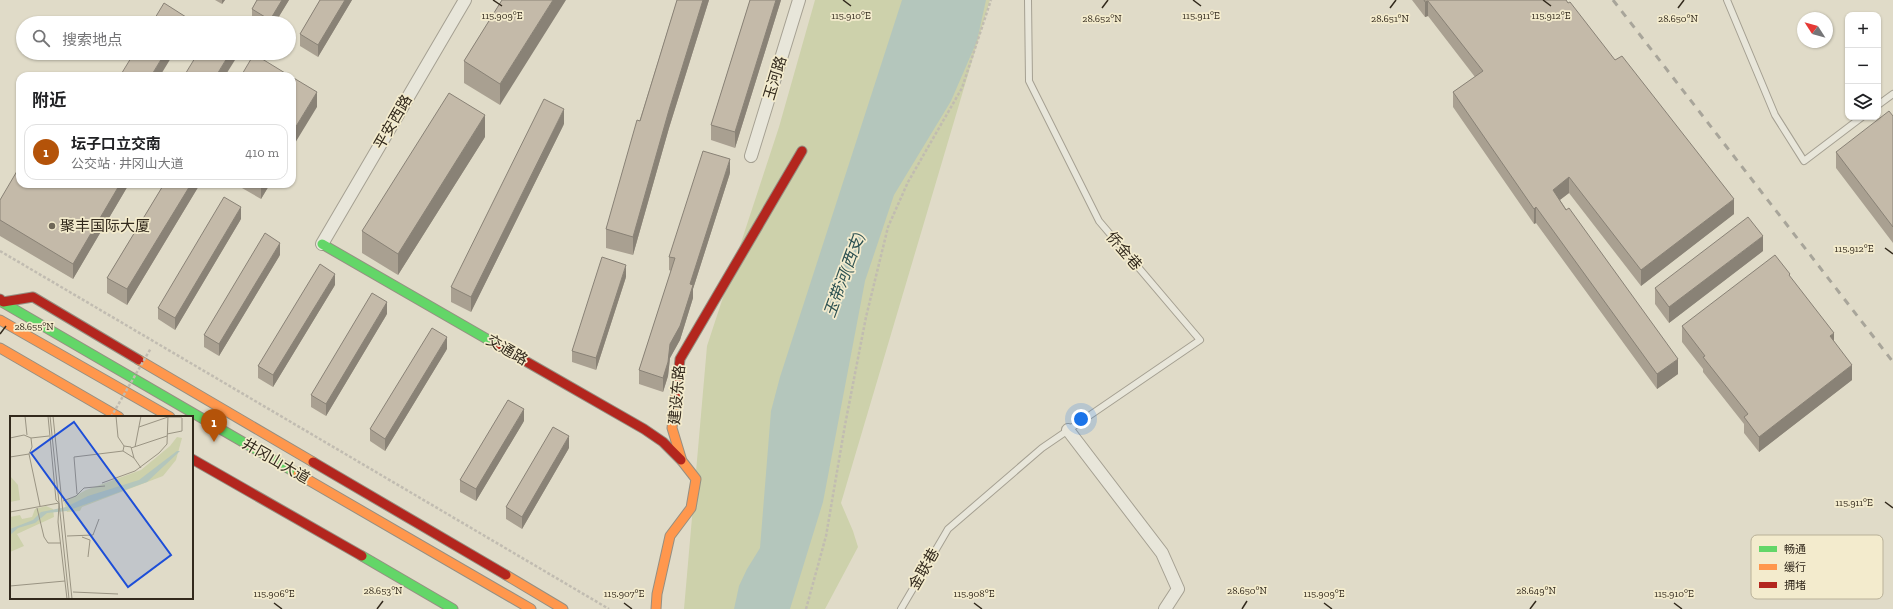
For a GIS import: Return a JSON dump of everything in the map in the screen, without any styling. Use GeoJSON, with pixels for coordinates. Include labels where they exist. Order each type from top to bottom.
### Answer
{"type":"FeatureCollection","features":[{"type":"Feature","properties":{"kind":"main road","name":"建设东路"},"geometry":{"type":"LineString","coordinates":[[656,609],[657,594],[670,536],[691,508],[696,478],[682,460],[672,428],[680,359],[802,151]]}},
{"type":"Feature","properties":{"kind":"main road","name":"交通路"},"geometry":{"type":"LineString","coordinates":[[322,244],[644,429],[663,442],[686,466]]}},
{"type":"Feature","properties":{"kind":"main road"},"geometry":{"type":"LineString","coordinates":[[1,301],[33,297],[563,609]]}},
{"type":"Feature","properties":{"kind":"main road","name":"井冈山大道"},"geometry":{"type":"LineString","coordinates":[[1,301],[531,609]]}},
{"type":"Feature","properties":{"kind":"main road"},"geometry":{"type":"LineString","coordinates":[[0,320],[168,416]]}},
{"type":"Feature","properties":{"kind":"main road"},"geometry":{"type":"LineString","coordinates":[[0,348],[117,416]]}},
{"type":"Feature","properties":{"kind":"main road"},"geometry":{"type":"LineString","coordinates":[[193,460],[453,609]]}},
{"type":"Feature","properties":{"kind":"street","name":"平安西路"},"geometry":{"type":"LineString","coordinates":[[322,244],[465,0]]}},
{"type":"Feature","properties":{"kind":"street","name":"玉河路"},"geometry":{"type":"LineString","coordinates":[[751,156],[799,0]]}},
{"type":"Feature","properties":{"kind":"street"},"geometry":{"type":"LineString","coordinates":[[1068,430],[1162,553],[1178,589],[1165,609]]}},
{"type":"Feature","properties":{"kind":"lane","name":"侨金巷"},"geometry":{"type":"LineString","coordinates":[[948,529],[1042,448],[1200,340],[1098,222],[1029,81],[1028,0]]}},
{"type":"Feature","properties":{"kind":"lane"},"geometry":{"type":"LineString","coordinates":[[1726,0],[1775,115],[1804,161],[1858,120]]}},
{"type":"Feature","properties":{"kind":"lane"},"geometry":{"type":"LineString","coordinates":[[1881,103],[1893,94]]}},
{"type":"Feature","properties":{"kind":"lane","name":"金联巷"},"geometry":{"type":"LineString","coordinates":[[901,609],[948,529]]}},
{"type":"Feature","properties":{"kind":"path"},"geometry":{"type":"LineString","coordinates":[[806,609],[826,536],[844,425],[866,317],[888,227],[908,182],[962,88],[991,0]]}},
{"type":"Feature","properties":{"kind":"path"},"geometry":{"type":"LineString","coordinates":[[0,251],[609,609]]}},
{"type":"Feature","properties":{"kind":"path"},"geometry":{"type":"LineString","coordinates":[[112,416],[151,348]]}},
{"type":"Feature","properties":{"kind":"green space"},"geometry":{"type":"Polygon","coordinates":[[[815,0],[990,0],[841,503],[858,547],[825,609],[684,609],[707,346],[779,127],[815,0]]]}},
{"type":"Feature","properties":{"kind":"water","name":"玉带河(西支)"},"geometry":{"type":"Polygon","coordinates":[[[902,0],[986,0],[977,41],[951,101],[894,195],[865,281],[823,502],[790,609],[734,609],[739,586],[747,569],[760,548],[771,411],[780,377],[902,0]]]}},
{"type":"Feature","properties":{"kind":"building"},"geometry":{"type":"Polygon","coordinates":[[[257,0],[282,0],[272,16],[263,16],[252,9],[257,0]]]}},
{"type":"Feature","properties":{"kind":"building"},"geometry":{"type":"Polygon","coordinates":[[[320,0],[345,0],[318,45],[300,34],[320,0]]]}},
{"type":"Feature","properties":{"kind":"building"},"geometry":{"type":"Polygon","coordinates":[[[502,0],[553,0],[500,84],[464,61],[502,0]]]}},
{"type":"Feature","properties":{"kind":"building"},"geometry":{"type":"Polygon","coordinates":[[[677,0],[703,0],[669,110],[633,237],[606,229],[637,120],[640,121],[677,0]]]}},
{"type":"Feature","properties":{"kind":"building"},"geometry":{"type":"Polygon","coordinates":[[[750,0],[776,0],[735,132],[711,125],[750,0]]]}},
{"type":"Feature","properties":{"kind":"building"},"geometry":{"type":"Polygon","coordinates":[[[1424,0],[1566,0],[1568,3],[1570,2],[1615,60],[1622,56],[1734,199],[1641,270],[1569,177],[1553,190],[1566,210],[1569,208],[1678,359],[1657,374],[1536,207],[1534,209],[1453,92],[1483,71],[1428,1],[1425,2],[1424,0]]]}},
{"type":"Feature","properties":{"kind":"building"},"geometry":{"type":"Polygon","coordinates":[[[164,3],[184,16],[156,16],[164,3]]]}},
{"type":"Feature","properties":{"kind":"building"},"geometry":{"type":"Polygon","coordinates":[[[130,60],[161,60],[153,72],[122,72],[130,60]]]}},
{"type":"Feature","properties":{"kind":"building"},"geometry":{"type":"Polygon","coordinates":[[[194,60],[226,60],[218,72],[186,72],[194,60]]]}},
{"type":"Feature","properties":{"kind":"building"},"geometry":{"type":"Polygon","coordinates":[[[250,60],[264,60],[283,72],[243,72],[250,60]]]}},
{"type":"Feature","properties":{"kind":"building"},"geometry":{"type":"Polygon","coordinates":[[[296,79],[317,92],[296,126],[296,79]]]}},
{"type":"Feature","properties":{"kind":"building"},"geometry":{"type":"Polygon","coordinates":[[[449,93],[485,115],[398,254],[362,231],[449,93]]]}},
{"type":"Feature","properties":{"kind":"building"},"geometry":{"type":"Polygon","coordinates":[[[544,99],[564,109],[471,297],[451,287],[544,99]]]}},
{"type":"Feature","properties":{"kind":"building"},"geometry":{"type":"Polygon","coordinates":[[[1889,111],[1893,116],[1893,227],[1836,152],[1877,120],[1881,120],[1881,117],[1889,111]]]}},
{"type":"Feature","properties":{"kind":"building"},"geometry":{"type":"Polygon","coordinates":[[[703,151],[730,159],[690,284],[693,285],[680,326],[670,344],[668,362],[663,378],[639,370],[675,258],[669,257],[703,151]]]}},
{"type":"Feature","properties":{"kind":"building","name":"聚丰国际大厦"},"geometry":{"type":"Polygon","coordinates":[[[16,173],[16,188],[118,188],[73,264],[0,220],[0,200],[16,173]]]}},
{"type":"Feature","properties":{"kind":"building"},"geometry":{"type":"Polygon","coordinates":[[[162,188],[189,188],[127,289],[107,278],[162,188]]]}},
{"type":"Feature","properties":{"kind":"building"},"geometry":{"type":"Polygon","coordinates":[[[224,197],[241,207],[175,318],[158,308],[224,197]]]}},
{"type":"Feature","properties":{"kind":"building"},"geometry":{"type":"Polygon","coordinates":[[[1748,217],[1763,236],[1669,307],[1655,288],[1748,217]]]}},
{"type":"Feature","properties":{"kind":"building"},"geometry":{"type":"Polygon","coordinates":[[[265,233],[280,243],[219,344],[204,335],[265,233]]]}},
{"type":"Feature","properties":{"kind":"building"},"geometry":{"type":"Polygon","coordinates":[[[1775,255],[1834,333],[1830,336],[1852,365],[1759,437],[1744,417],[1748,414],[1703,357],[1705,356],[1682,326],[1775,255]]]}},
{"type":"Feature","properties":{"kind":"building"},"geometry":{"type":"Polygon","coordinates":[[[602,257],[626,265],[596,358],[572,351],[602,257]]]}},
{"type":"Feature","properties":{"kind":"building"},"geometry":{"type":"Polygon","coordinates":[[[320,264],[335,274],[273,375],[258,366],[320,264]]]}},
{"type":"Feature","properties":{"kind":"building"},"geometry":{"type":"Polygon","coordinates":[[[372,293],[387,302],[326,404],[311,395],[372,293]]]}},
{"type":"Feature","properties":{"kind":"building"},"geometry":{"type":"Polygon","coordinates":[[[432,328],[447,337],[385,439],[370,429],[432,328]]]}},
{"type":"Feature","properties":{"kind":"building"},"geometry":{"type":"Polygon","coordinates":[[[508,400],[524,409],[476,489],[460,480],[508,400]]]}},
{"type":"Feature","properties":{"kind":"building"},"geometry":{"type":"Polygon","coordinates":[[[553,427],[569,436],[522,517],[506,507],[553,427]]]}},
{"type":"Feature","properties":{"kind":"railway"},"geometry":{"type":"LineString","coordinates":[[1613,0],[1893,362]]}},
{"type":"Feature","properties":{"kind":"traffic: fast"},"geometry":{"type":"LineString","coordinates":[[322,244],[499,346]]}},
{"type":"Feature","properties":{"kind":"traffic: fast"},"geometry":{"type":"LineString","coordinates":[[0,301],[298,474]]}},
{"type":"Feature","properties":{"kind":"traffic: fast"},"geometry":{"type":"LineString","coordinates":[[362,556],[453,609]]}},
{"type":"Feature","properties":{"kind":"traffic: slow"},"geometry":{"type":"LineString","coordinates":[[0,320],[168,416]]}},
{"type":"Feature","properties":{"kind":"traffic: slow"},"geometry":{"type":"LineString","coordinates":[[0,348],[117,416]]}},
{"type":"Feature","properties":{"kind":"traffic: slow"},"geometry":{"type":"LineString","coordinates":[[139,360],[313,462]]}},
{"type":"Feature","properties":{"kind":"traffic: slow"},"geometry":{"type":"LineString","coordinates":[[656,609],[657,594],[670,536],[691,508],[696,479],[682,461],[672,428],[676,393]]}},
{"type":"Feature","properties":{"kind":"traffic: slow"},"geometry":{"type":"LineString","coordinates":[[298,474],[531,609]]}},
{"type":"Feature","properties":{"kind":"traffic: slow"},"geometry":{"type":"LineString","coordinates":[[506,575],[563,609]]}},
{"type":"Feature","properties":{"kind":"traffic: jam"},"geometry":{"type":"LineString","coordinates":[[676,393],[680,359],[802,151]]}},
{"type":"Feature","properties":{"kind":"traffic: jam"},"geometry":{"type":"LineString","coordinates":[[0,299],[3,302],[33,297],[139,360]]}},
{"type":"Feature","properties":{"kind":"traffic: jam"},"geometry":{"type":"LineString","coordinates":[[499,346],[644,429],[663,442],[681,460]]}},
{"type":"Feature","properties":{"kind":"traffic: jam"},"geometry":{"type":"LineString","coordinates":[[193,460],[362,556]]}},
{"type":"Feature","properties":{"kind":"traffic: jam"},"geometry":{"type":"LineString","coordinates":[[313,462],[506,575]]}},
{"type":"Feature","properties":{"kind":"place","name":"聚丰国际大厦"},"geometry":{"type":"Point","coordinates":[52,226]}},
{"type":"Feature","properties":{"kind":"place","name":"坛子口立交南"},"geometry":{"type":"Point","coordinates":[214,442]}}]}
